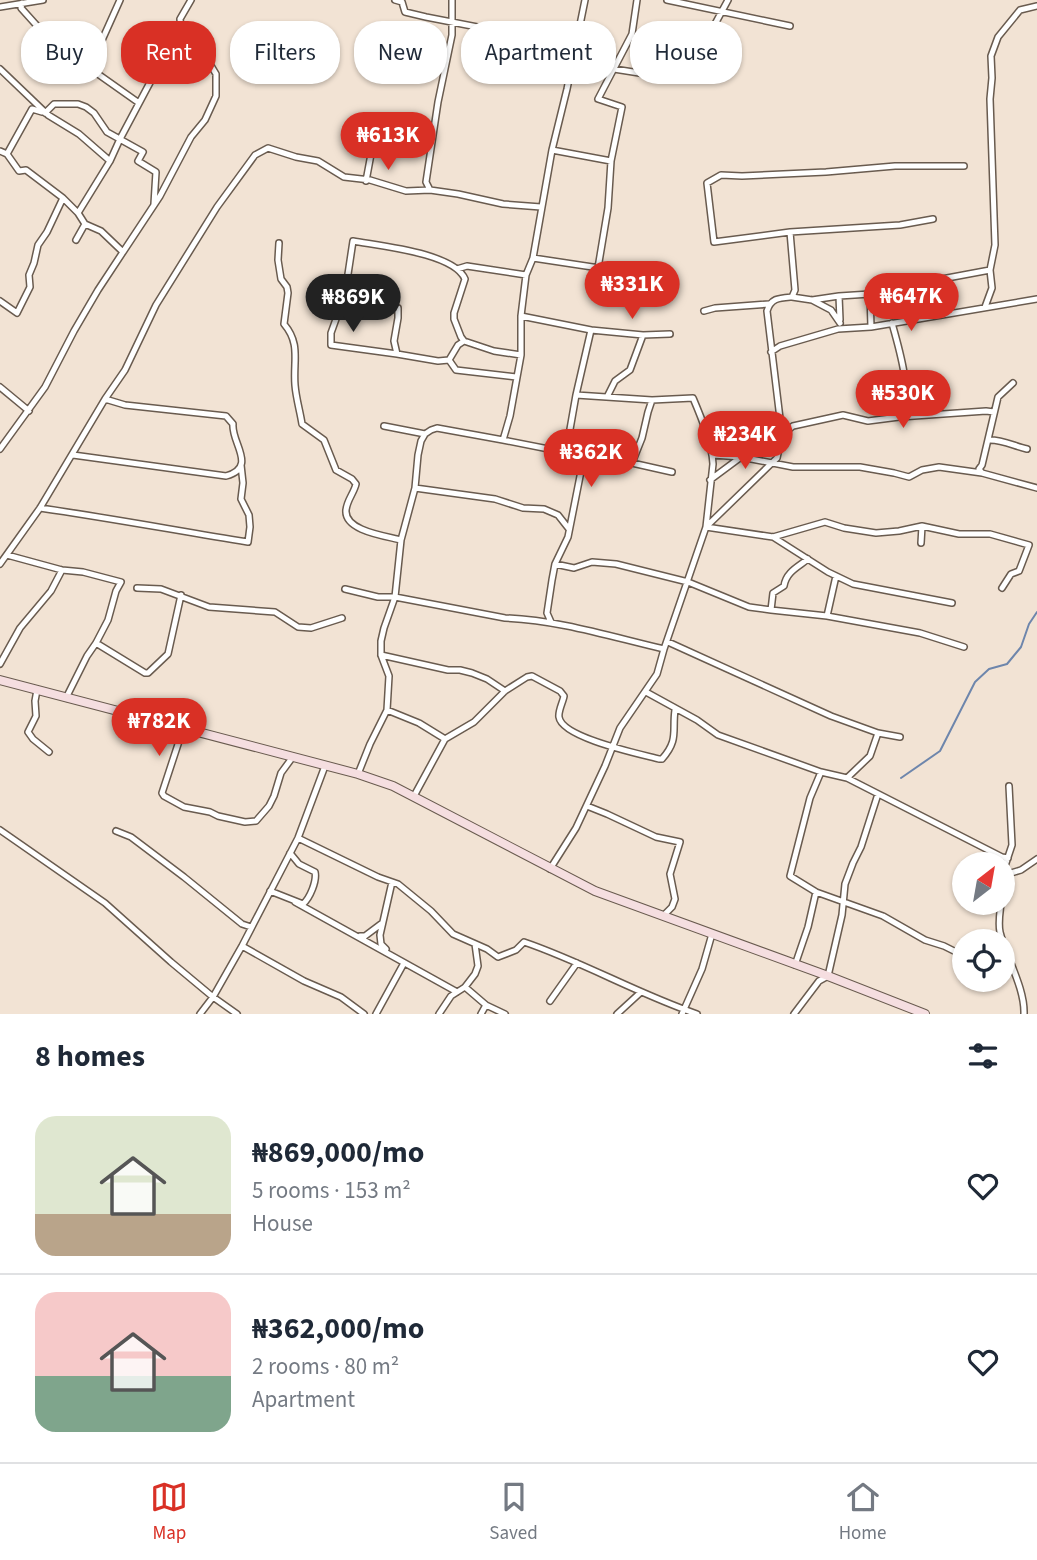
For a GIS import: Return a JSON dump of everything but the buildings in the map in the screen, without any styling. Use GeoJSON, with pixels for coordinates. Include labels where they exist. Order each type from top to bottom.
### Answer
{"type":"FeatureCollection","features":[{"type":"Feature","properties":{"kind":"main road"},"geometry":{"type":"LineString","coordinates":[[0,680],[358,774],[393,786],[594,891],[925,1014]]}},
{"type":"Feature","properties":{"kind":"street"},"geometry":{"type":"LineString","coordinates":[[0,7],[43,0]]}},
{"type":"Feature","properties":{"kind":"street"},"geometry":{"type":"LineString","coordinates":[[107,29],[120,0]]}},
{"type":"Feature","properties":{"kind":"street"},"geometry":{"type":"LineString","coordinates":[[180,21],[191,0]]}},
{"type":"Feature","properties":{"kind":"street"},"geometry":{"type":"LineString","coordinates":[[395,0],[402,2],[405,12],[461,23]]}},
{"type":"Feature","properties":{"kind":"street"},"geometry":{"type":"LineString","coordinates":[[430,190],[426,182],[438,102],[452,35],[452,0]]}},
{"type":"Feature","properties":{"kind":"street"},"geometry":{"type":"LineString","coordinates":[[581,21],[585,0]]}},
{"type":"Feature","properties":{"kind":"street"},"geometry":{"type":"LineString","coordinates":[[616,65],[632,34],[637,0]]}},
{"type":"Feature","properties":{"kind":"street"},"geometry":{"type":"LineString","coordinates":[[667,0],[790,26]]}},
{"type":"Feature","properties":{"kind":"street"},"geometry":{"type":"LineString","coordinates":[[616,69],[652,75],[674,69],[686,62],[728,0]]}},
{"type":"Feature","properties":{"kind":"street"},"geometry":{"type":"LineString","coordinates":[[22,3],[21,8],[33,21]]}},
{"type":"Feature","properties":{"kind":"street"},"geometry":{"type":"LineString","coordinates":[[985,307],[992,288],[990,270],[995,245],[991,56],[998,37],[1020,10],[1037,6]]}},
{"type":"Feature","properties":{"kind":"street"},"geometry":{"type":"LineString","coordinates":[[0,69],[45,113],[79,134],[110,160]]}},
{"type":"Feature","properties":{"kind":"street"},"geometry":{"type":"LineString","coordinates":[[107,80],[139,103]]}},
{"type":"Feature","properties":{"kind":"street"},"geometry":{"type":"LineString","coordinates":[[78,214],[149,84]]}},
{"type":"Feature","properties":{"kind":"street"},"geometry":{"type":"LineString","coordinates":[[0,450],[45,387],[92,300],[160,196],[191,136],[205,120],[216,96],[216,84]]}},
{"type":"Feature","properties":{"kind":"street"},"geometry":{"type":"LineString","coordinates":[[503,439],[521,355],[521,316],[526,275],[533,258],[552,150],[567,84]]}},
{"type":"Feature","properties":{"kind":"street"},"geometry":{"type":"LineString","coordinates":[[598,268],[608,208],[611,161],[622,107],[598,99],[606,84]]}},
{"type":"Feature","properties":{"kind":"street"},"geometry":{"type":"LineString","coordinates":[[45,113],[54,104],[78,104],[93,113],[107,132],[143,152],[138,161],[156,172],[154,205]]}},
{"type":"Feature","properties":{"kind":"street"},"geometry":{"type":"LineString","coordinates":[[7,154],[32,109],[45,113]]}},
{"type":"Feature","properties":{"kind":"street"},"geometry":{"type":"LineString","coordinates":[[366,181],[377,121]]}},
{"type":"Feature","properties":{"kind":"street"},"geometry":{"type":"LineString","coordinates":[[0,564],[40,508],[125,370],[156,305],[217,207],[255,155],[268,148],[296,158],[318,161],[344,177],[406,191],[430,190],[503,204],[541,207]]}},
{"type":"Feature","properties":{"kind":"street"},"geometry":{"type":"LineString","coordinates":[[552,150],[611,161]]}},
{"type":"Feature","properties":{"kind":"street"},"geometry":{"type":"LineString","coordinates":[[0,151],[7,154],[19,171],[26,170],[63,198],[86,224],[101,231],[123,252]]}},
{"type":"Feature","properties":{"kind":"street"},"geometry":{"type":"LineString","coordinates":[[933,219],[900,225],[790,232],[714,242],[707,183],[721,175],[814,173],[895,166],[964,166]]}},
{"type":"Feature","properties":{"kind":"street"},"geometry":{"type":"LineString","coordinates":[[0,301],[17,313],[30,287],[29,275],[38,245],[63,198]]}},
{"type":"Feature","properties":{"kind":"street"},"geometry":{"type":"LineString","coordinates":[[76,240],[86,224]]}},
{"type":"Feature","properties":{"kind":"street"},"geometry":{"type":"LineString","coordinates":[[790,232],[795,290],[792,297]]}},
{"type":"Feature","properties":{"kind":"street"},"geometry":{"type":"LineString","coordinates":[[449,360],[438,361],[331,345],[331,333],[345,294],[353,241],[437,257],[457,269],[465,279],[454,319],[464,341],[494,351],[521,355]]}},
{"type":"Feature","properties":{"kind":"street"},"geometry":{"type":"LineString","coordinates":[[279,243],[281,279],[288,293],[284,324],[295,344],[295,383],[302,424],[324,440],[337,470],[356,484],[346,513],[352,524],[401,540]]}},
{"type":"Feature","properties":{"kind":"street"},"geometry":{"type":"LineString","coordinates":[[533,258],[619,271]]}},
{"type":"Feature","properties":{"kind":"street"},"geometry":{"type":"LineString","coordinates":[[457,269],[467,266],[526,275]]}},
{"type":"Feature","properties":{"kind":"street"},"geometry":{"type":"LineString","coordinates":[[704,311],[769,304],[777,299],[792,297],[812,300],[870,294],[990,270]]}},
{"type":"Feature","properties":{"kind":"street"},"geometry":{"type":"LineString","coordinates":[[345,294],[398,308],[394,341],[397,354]]}},
{"type":"Feature","properties":{"kind":"street"},"geometry":{"type":"LineString","coordinates":[[870,294],[871,327]]}},
{"type":"Feature","properties":{"kind":"street"},"geometry":{"type":"LineString","coordinates":[[839,296],[839,326]]}},
{"type":"Feature","properties":{"kind":"street"},"geometry":{"type":"LineString","coordinates":[[771,352],[780,346],[839,326],[871,327],[1037,299]]}},
{"type":"Feature","properties":{"kind":"street"},"geometry":{"type":"LineString","coordinates":[[812,300],[831,310],[839,326]]}},
{"type":"Feature","properties":{"kind":"street"},"geometry":{"type":"LineString","coordinates":[[769,304],[767,312],[782,435],[777,461]]}},
{"type":"Feature","properties":{"kind":"street"},"geometry":{"type":"LineString","coordinates":[[521,316],[592,330],[643,335],[670,334]]}},
{"type":"Feature","properties":{"kind":"street"},"geometry":{"type":"LineString","coordinates":[[892,323],[904,373],[904,410],[899,417]]}},
{"type":"Feature","properties":{"kind":"street"},"geometry":{"type":"LineString","coordinates":[[566,452],[576,395],[592,330]]}},
{"type":"Feature","properties":{"kind":"street"},"geometry":{"type":"LineString","coordinates":[[607,397],[615,381],[630,370],[643,335]]}},
{"type":"Feature","properties":{"kind":"street"},"geometry":{"type":"LineString","coordinates":[[449,360],[458,345],[464,341]]}},
{"type":"Feature","properties":{"kind":"street"},"geometry":{"type":"LineString","coordinates":[[771,343],[780,346]]}},
{"type":"Feature","properties":{"kind":"street"},"geometry":{"type":"LineString","coordinates":[[449,360],[456,370],[516,377]]}},
{"type":"Feature","properties":{"kind":"street"},"geometry":{"type":"LineString","coordinates":[[982,473],[979,469],[999,397],[1013,383]]}},
{"type":"Feature","properties":{"kind":"street"},"geometry":{"type":"LineString","coordinates":[[0,387],[29,411]]}},
{"type":"Feature","properties":{"kind":"street"},"geometry":{"type":"LineString","coordinates":[[550,869],[587,806],[620,728],[657,674],[706,527],[713,455],[693,398],[652,400],[576,395]]}},
{"type":"Feature","properties":{"kind":"street"},"geometry":{"type":"LineString","coordinates":[[73,455],[226,477],[237,472],[241,466],[243,459],[233,432],[233,424],[226,416],[125,405],[105,399]]}},
{"type":"Feature","properties":{"kind":"street"},"geometry":{"type":"LineString","coordinates":[[632,463],[652,400]]}},
{"type":"Feature","properties":{"kind":"street"},"geometry":{"type":"LineString","coordinates":[[782,435],[793,426],[843,415],[868,421],[994,412]]}},
{"type":"Feature","properties":{"kind":"street"},"geometry":{"type":"LineString","coordinates":[[384,425],[425,434]]}},
{"type":"Feature","properties":{"kind":"street"},"geometry":{"type":"LineString","coordinates":[[358,774],[387,710],[388,676],[381,655],[381,641],[396,597],[401,540],[415,488],[421,441],[425,434],[438,428],[673,472]]}},
{"type":"Feature","properties":{"kind":"street"},"geometry":{"type":"LineString","coordinates":[[988,440],[996,439],[1027,449]]}},
{"type":"Feature","properties":{"kind":"street"},"geometry":{"type":"LineString","coordinates":[[713,455],[770,463],[777,461],[812,468],[860,467],[908,477],[922,470],[948,467],[1037,488]]}},
{"type":"Feature","properties":{"kind":"street"},"geometry":{"type":"LineString","coordinates":[[551,622],[547,613],[555,564],[568,537],[584,456]]}},
{"type":"Feature","properties":{"kind":"street"},"geometry":{"type":"LineString","coordinates":[[710,480],[741,457]]}},
{"type":"Feature","properties":{"kind":"street"},"geometry":{"type":"LineString","coordinates":[[706,527],[770,463]]}},
{"type":"Feature","properties":{"kind":"street"},"geometry":{"type":"LineString","coordinates":[[40,508],[248,542],[249,515],[242,499],[241,466]]}},
{"type":"Feature","properties":{"kind":"street"},"geometry":{"type":"LineString","coordinates":[[415,488],[495,499],[523,508],[538,508],[558,515],[569,529]]}},
{"type":"Feature","properties":{"kind":"street"},"geometry":{"type":"LineString","coordinates":[[773,537],[825,522],[876,533],[922,526],[959,534],[990,534],[1029,545],[1019,570],[1011,574],[1002,587]]}},
{"type":"Feature","properties":{"kind":"street"},"geometry":{"type":"LineString","coordinates":[[921,543],[922,526]]}},
{"type":"Feature","properties":{"kind":"street"},"geometry":{"type":"LineString","coordinates":[[706,527],[773,537],[853,584],[952,603]]}},
{"type":"Feature","properties":{"kind":"street"},"geometry":{"type":"LineString","coordinates":[[7,555],[121,582],[108,620],[66,698]]}},
{"type":"Feature","properties":{"kind":"street"},"geometry":{"type":"LineString","coordinates":[[771,610],[773,593],[784,586],[790,572],[808,559]]}},
{"type":"Feature","properties":{"kind":"street"},"geometry":{"type":"LineString","coordinates":[[555,564],[574,568],[592,562],[616,564],[688,582],[750,607],[827,616],[920,633],[964,647]]}},
{"type":"Feature","properties":{"kind":"street"},"geometry":{"type":"LineString","coordinates":[[0,664],[20,628],[51,591],[62,570]]}},
{"type":"Feature","properties":{"kind":"street"},"geometry":{"type":"LineString","coordinates":[[827,616],[836,576]]}},
{"type":"Feature","properties":{"kind":"street"},"geometry":{"type":"LineString","coordinates":[[137,588],[161,589],[209,607],[275,612],[298,627],[311,628],[342,618]]}},
{"type":"Feature","properties":{"kind":"street"},"geometry":{"type":"LineString","coordinates":[[345,589],[505,618],[567,625],[664,649]]}},
{"type":"Feature","properties":{"kind":"street"},"geometry":{"type":"LineString","coordinates":[[96,643],[148,673],[168,654],[181,595]]}},
{"type":"Feature","properties":{"kind":"street"},"geometry":{"type":"LineString","coordinates":[[668,642],[831,716],[878,733],[900,737]]}},
{"type":"Feature","properties":{"kind":"street"},"geometry":{"type":"LineString","coordinates":[[381,655],[471,673],[488,679],[505,691]]}},
{"type":"Feature","properties":{"kind":"street"},"geometry":{"type":"LineString","coordinates":[[414,796],[445,740],[474,722],[505,691],[527,677],[536,677],[561,691],[564,696],[560,720],[586,739],[662,759],[666,756],[675,734],[676,709]]}},
{"type":"Feature","properties":{"kind":"street"},"geometry":{"type":"LineString","coordinates":[[37,690],[36,716],[28,732],[49,752]]}},
{"type":"Feature","properties":{"kind":"street"},"geometry":{"type":"LineString","coordinates":[[646,692],[697,720],[718,735],[821,772],[848,778],[992,852]]}},
{"type":"Feature","properties":{"kind":"street"},"geometry":{"type":"LineString","coordinates":[[387,710],[419,723],[445,740]]}},
{"type":"Feature","properties":{"kind":"street"},"geometry":{"type":"LineString","coordinates":[[183,729],[162,793],[184,807],[245,822],[256,821],[269,806],[281,773],[292,758]]}},
{"type":"Feature","properties":{"kind":"street"},"geometry":{"type":"LineString","coordinates":[[848,778],[870,755],[878,733]]}},
{"type":"Feature","properties":{"kind":"street"},"geometry":{"type":"LineString","coordinates":[[200,1014],[242,946],[298,838],[325,766]]}},
{"type":"Feature","properties":{"kind":"street"},"geometry":{"type":"LineString","coordinates":[[821,772],[810,798],[790,876],[816,892],[883,916],[925,940],[952,950]]}},
{"type":"Feature","properties":{"kind":"street"},"geometry":{"type":"LineString","coordinates":[[1009,786],[1012,845],[1010,852]]}},
{"type":"Feature","properties":{"kind":"street"},"geometry":{"type":"LineString","coordinates":[[794,1014],[819,981],[828,976],[842,915],[845,884],[861,847],[877,794]]}},
{"type":"Feature","properties":{"kind":"street"},"geometry":{"type":"LineString","coordinates":[[587,806],[656,837],[680,842],[670,874],[675,900],[663,916]]}},
{"type":"Feature","properties":{"kind":"street"},"geometry":{"type":"LineString","coordinates":[[0,830],[105,903],[212,997],[237,1014]]}},
{"type":"Feature","properties":{"kind":"street"},"geometry":{"type":"LineString","coordinates":[[116,831],[131,837],[242,924],[251,927]]}},
{"type":"Feature","properties":{"kind":"street"},"geometry":{"type":"LineString","coordinates":[[298,838],[377,877],[398,884],[453,934],[487,949],[498,957],[516,950],[524,943],[577,963],[683,1012],[697,1014]]}},
{"type":"Feature","properties":{"kind":"street"},"geometry":{"type":"LineString","coordinates":[[290,853],[299,864],[314,872],[316,876],[306,902],[295,902]]}},
{"type":"Feature","properties":{"kind":"street"},"geometry":{"type":"LineString","coordinates":[[1015,872],[1037,859]]}},
{"type":"Feature","properties":{"kind":"street"},"geometry":{"type":"LineString","coordinates":[[390,954],[381,944],[381,924],[391,882]]}},
{"type":"Feature","properties":{"kind":"street"},"geometry":{"type":"LineString","coordinates":[[270,891],[358,936],[457,992]]}},
{"type":"Feature","properties":{"kind":"street"},"geometry":{"type":"LineString","coordinates":[[795,965],[816,892]]}},
{"type":"Feature","properties":{"kind":"street"},"geometry":{"type":"LineString","coordinates":[[358,936],[365,936],[381,924]]}},
{"type":"Feature","properties":{"kind":"street"},"geometry":{"type":"LineString","coordinates":[[683,1012],[702,969],[712,934]]}},
{"type":"Feature","properties":{"kind":"street"},"geometry":{"type":"LineString","coordinates":[[439,1014],[452,996],[465,988],[478,966],[475,944]]}},
{"type":"Feature","properties":{"kind":"street"},"geometry":{"type":"LineString","coordinates":[[242,946],[304,981],[341,998],[365,1014]]}},
{"type":"Feature","properties":{"kind":"street"},"geometry":{"type":"LineString","coordinates":[[376,1014],[404,963]]}},
{"type":"Feature","properties":{"kind":"street"},"geometry":{"type":"LineString","coordinates":[[550,1001],[577,963]]}},
{"type":"Feature","properties":{"kind":"street"},"geometry":{"type":"LineString","coordinates":[[1015,976],[1024,1014]]}},
{"type":"Feature","properties":{"kind":"street"},"geometry":{"type":"LineString","coordinates":[[465,988],[505,1014]]}},
{"type":"Feature","properties":{"kind":"street"},"geometry":{"type":"LineString","coordinates":[[617,1014],[640,992]]}},
{"type":"Feature","properties":{"kind":"street"},"geometry":{"type":"LineString","coordinates":[[481,1014],[486,1004]]}},
{"type":"Feature","properties":{"kind":"waterway"},"geometry":{"type":"LineString","coordinates":[[901,778],[940,751],[975,682],[989,669],[1007,664],[1021,647],[1029,624],[1037,612]]}}]}
